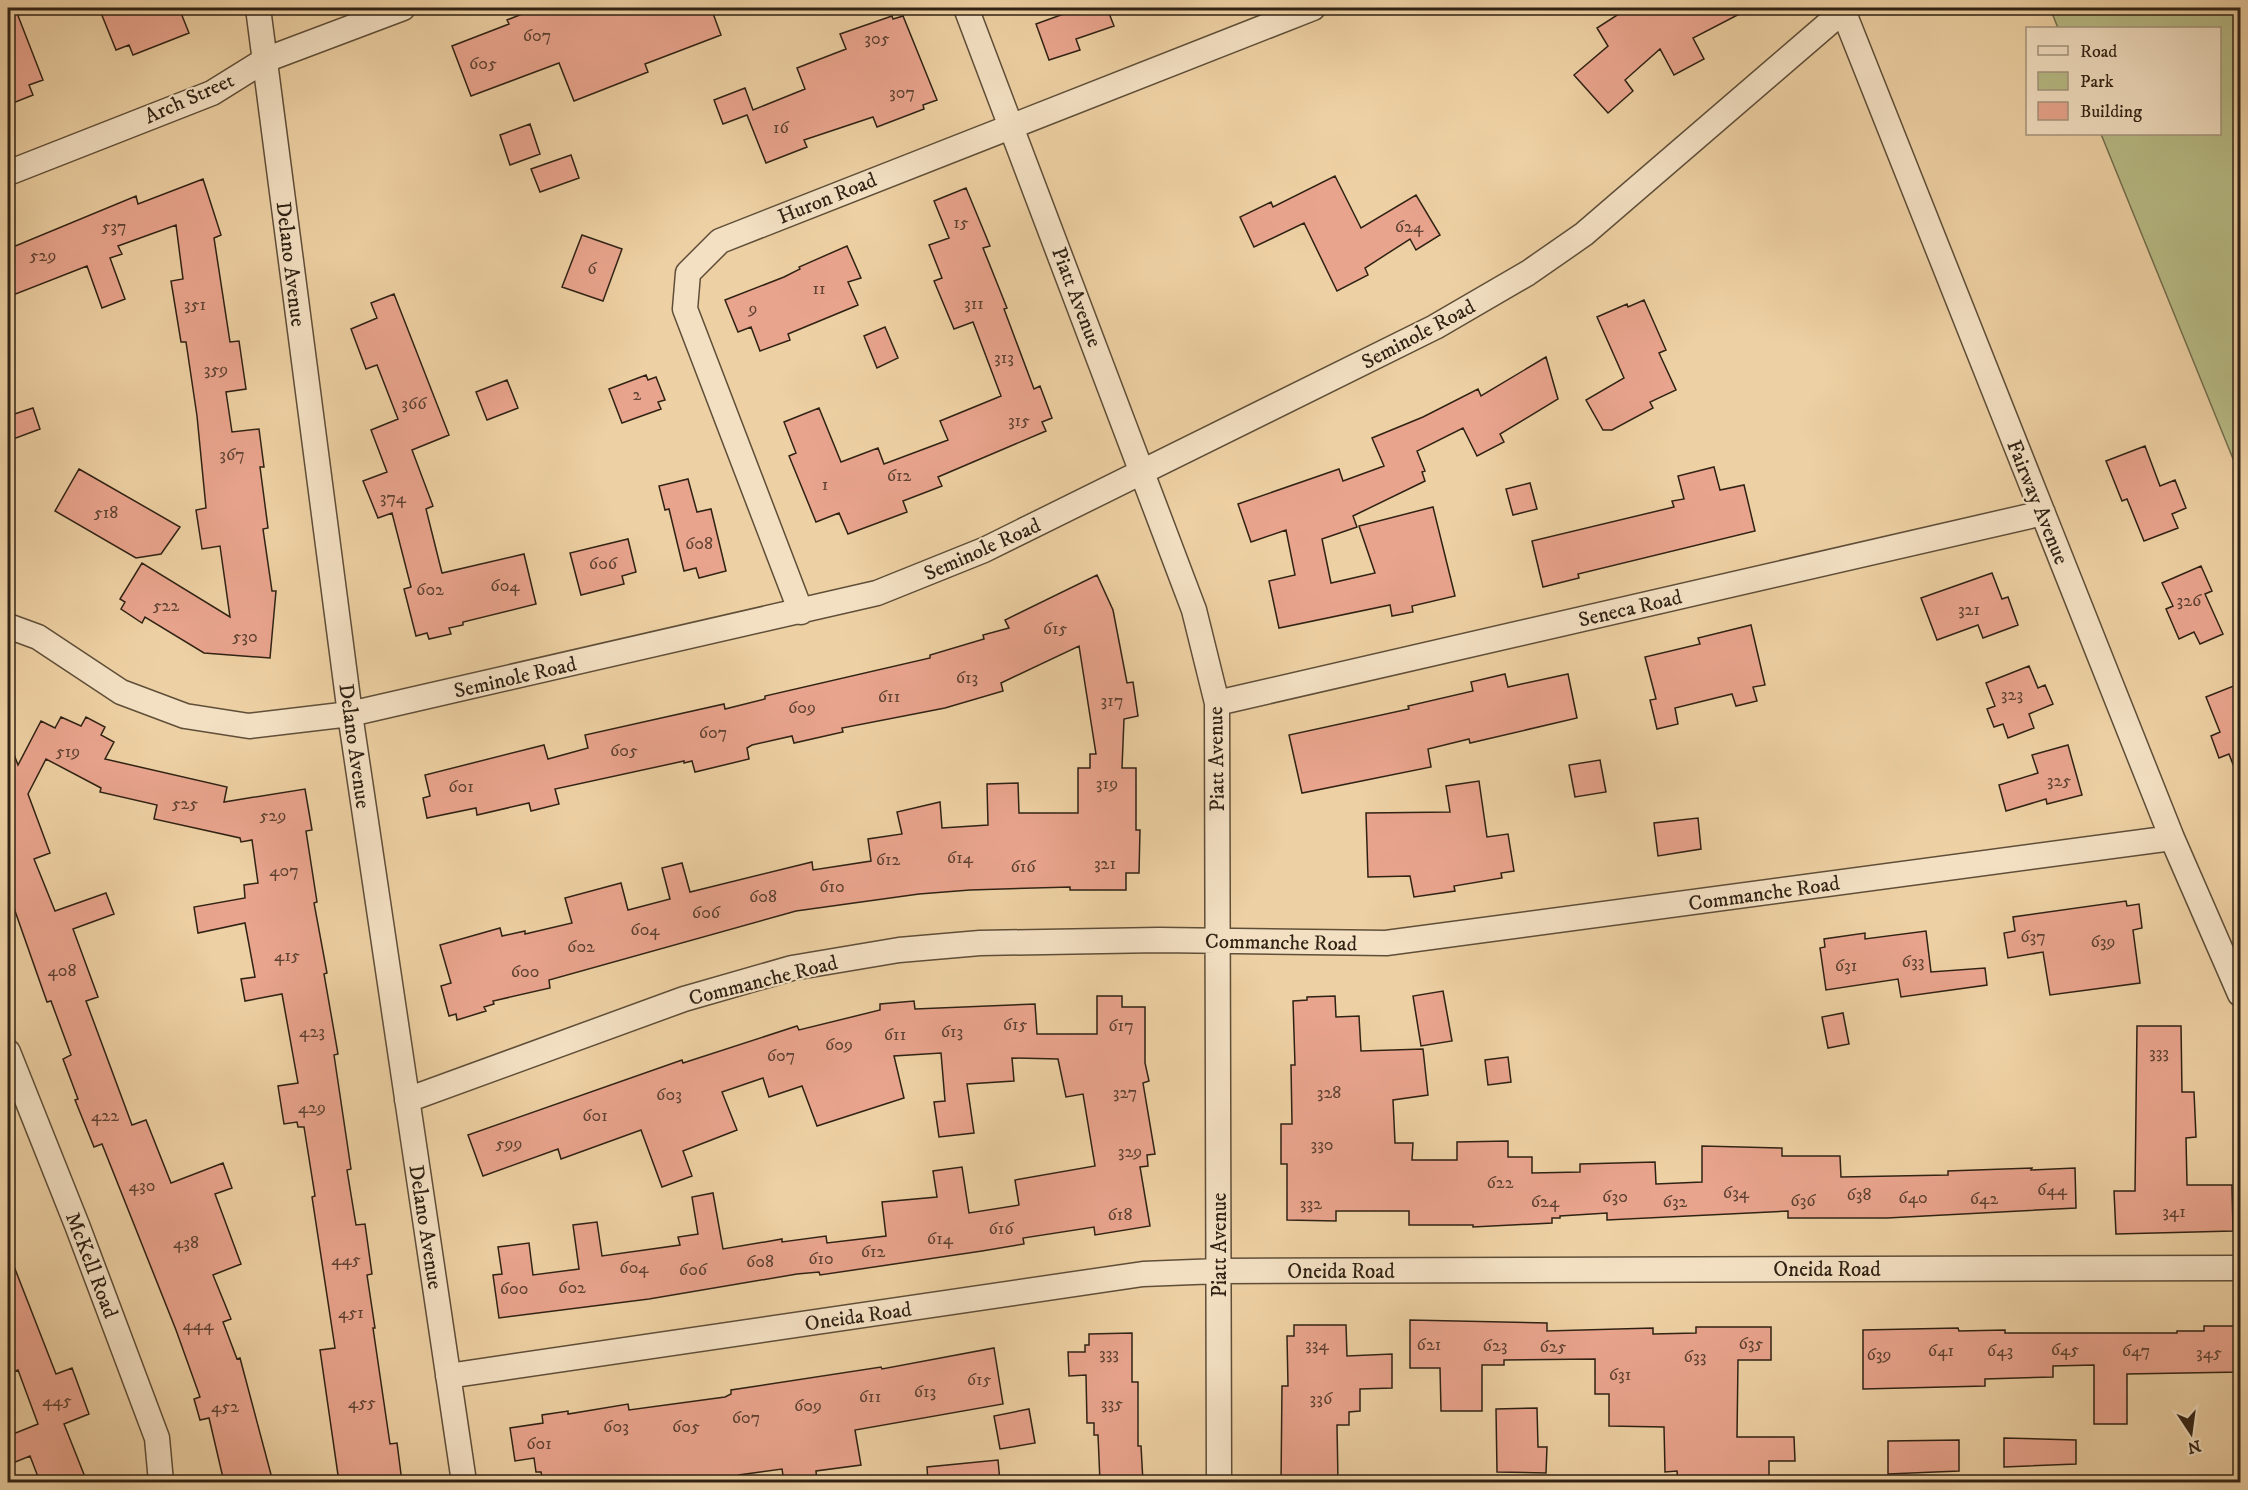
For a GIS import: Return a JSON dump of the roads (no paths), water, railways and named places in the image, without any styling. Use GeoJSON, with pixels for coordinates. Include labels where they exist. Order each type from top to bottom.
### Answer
{"type":"FeatureCollection","features":[{"type":"Feature","properties":{"kind":"street","name":"Delano Avenue"},"geometry":{"type":"LineString","coordinates":[[258,8],[350,714],[464,1482]]}},
{"type":"Feature","properties":{"kind":"street","name":"Arch Street"},"geometry":{"type":"LineString","coordinates":[[8,173],[212,93],[265,60],[403,8]]}},
{"type":"Feature","properties":{"kind":"street","name":"Piatt Avenue"},"geometry":{"type":"LineString","coordinates":[[966,8],[1194,610],[1217,703],[1220,1271],[1218,1482]]}},
{"type":"Feature","properties":{"kind":"street","name":"Huron Road"},"geometry":{"type":"LineString","coordinates":[[801,612],[685,309],[688,273],[720,241],[1313,8]]}},
{"type":"Feature","properties":{"kind":"street","name":"Seminole Road"},"geometry":{"type":"LineString","coordinates":[[8,626],[38,637],[121,692],[185,716],[249,726],[350,714],[876,593],[927,575],[984,550],[1143,472],[1435,327],[1528,273],[1584,234],[1842,10]]}},
{"type":"Feature","properties":{"kind":"street","name":"Fairway Avenue"},"geometry":{"type":"LineString","coordinates":[[1842,10],[2172,838],[2241,994]]}},
{"type":"Feature","properties":{"kind":"street","name":"Seneca Road"},"geometry":{"type":"LineString","coordinates":[[1217,703],[2043,513]]}},
{"type":"Feature","properties":{"kind":"street","name":"Commanche Road"},"geometry":{"type":"LineString","coordinates":[[406,1100],[684,999],[792,968],[899,950],[980,943],[1159,940],[1386,942],[2172,838]]}},
{"type":"Feature","properties":{"kind":"street","name":"McKell Road"},"geometry":{"type":"LineString","coordinates":[[8,1052],[77,1225],[157,1438],[161,1482]]}},
{"type":"Feature","properties":{"kind":"street","name":"Oneida Road"},"geometry":{"type":"LineString","coordinates":[[448,1376],[1143,1274],[1220,1271],[2241,1268]]}}]}
